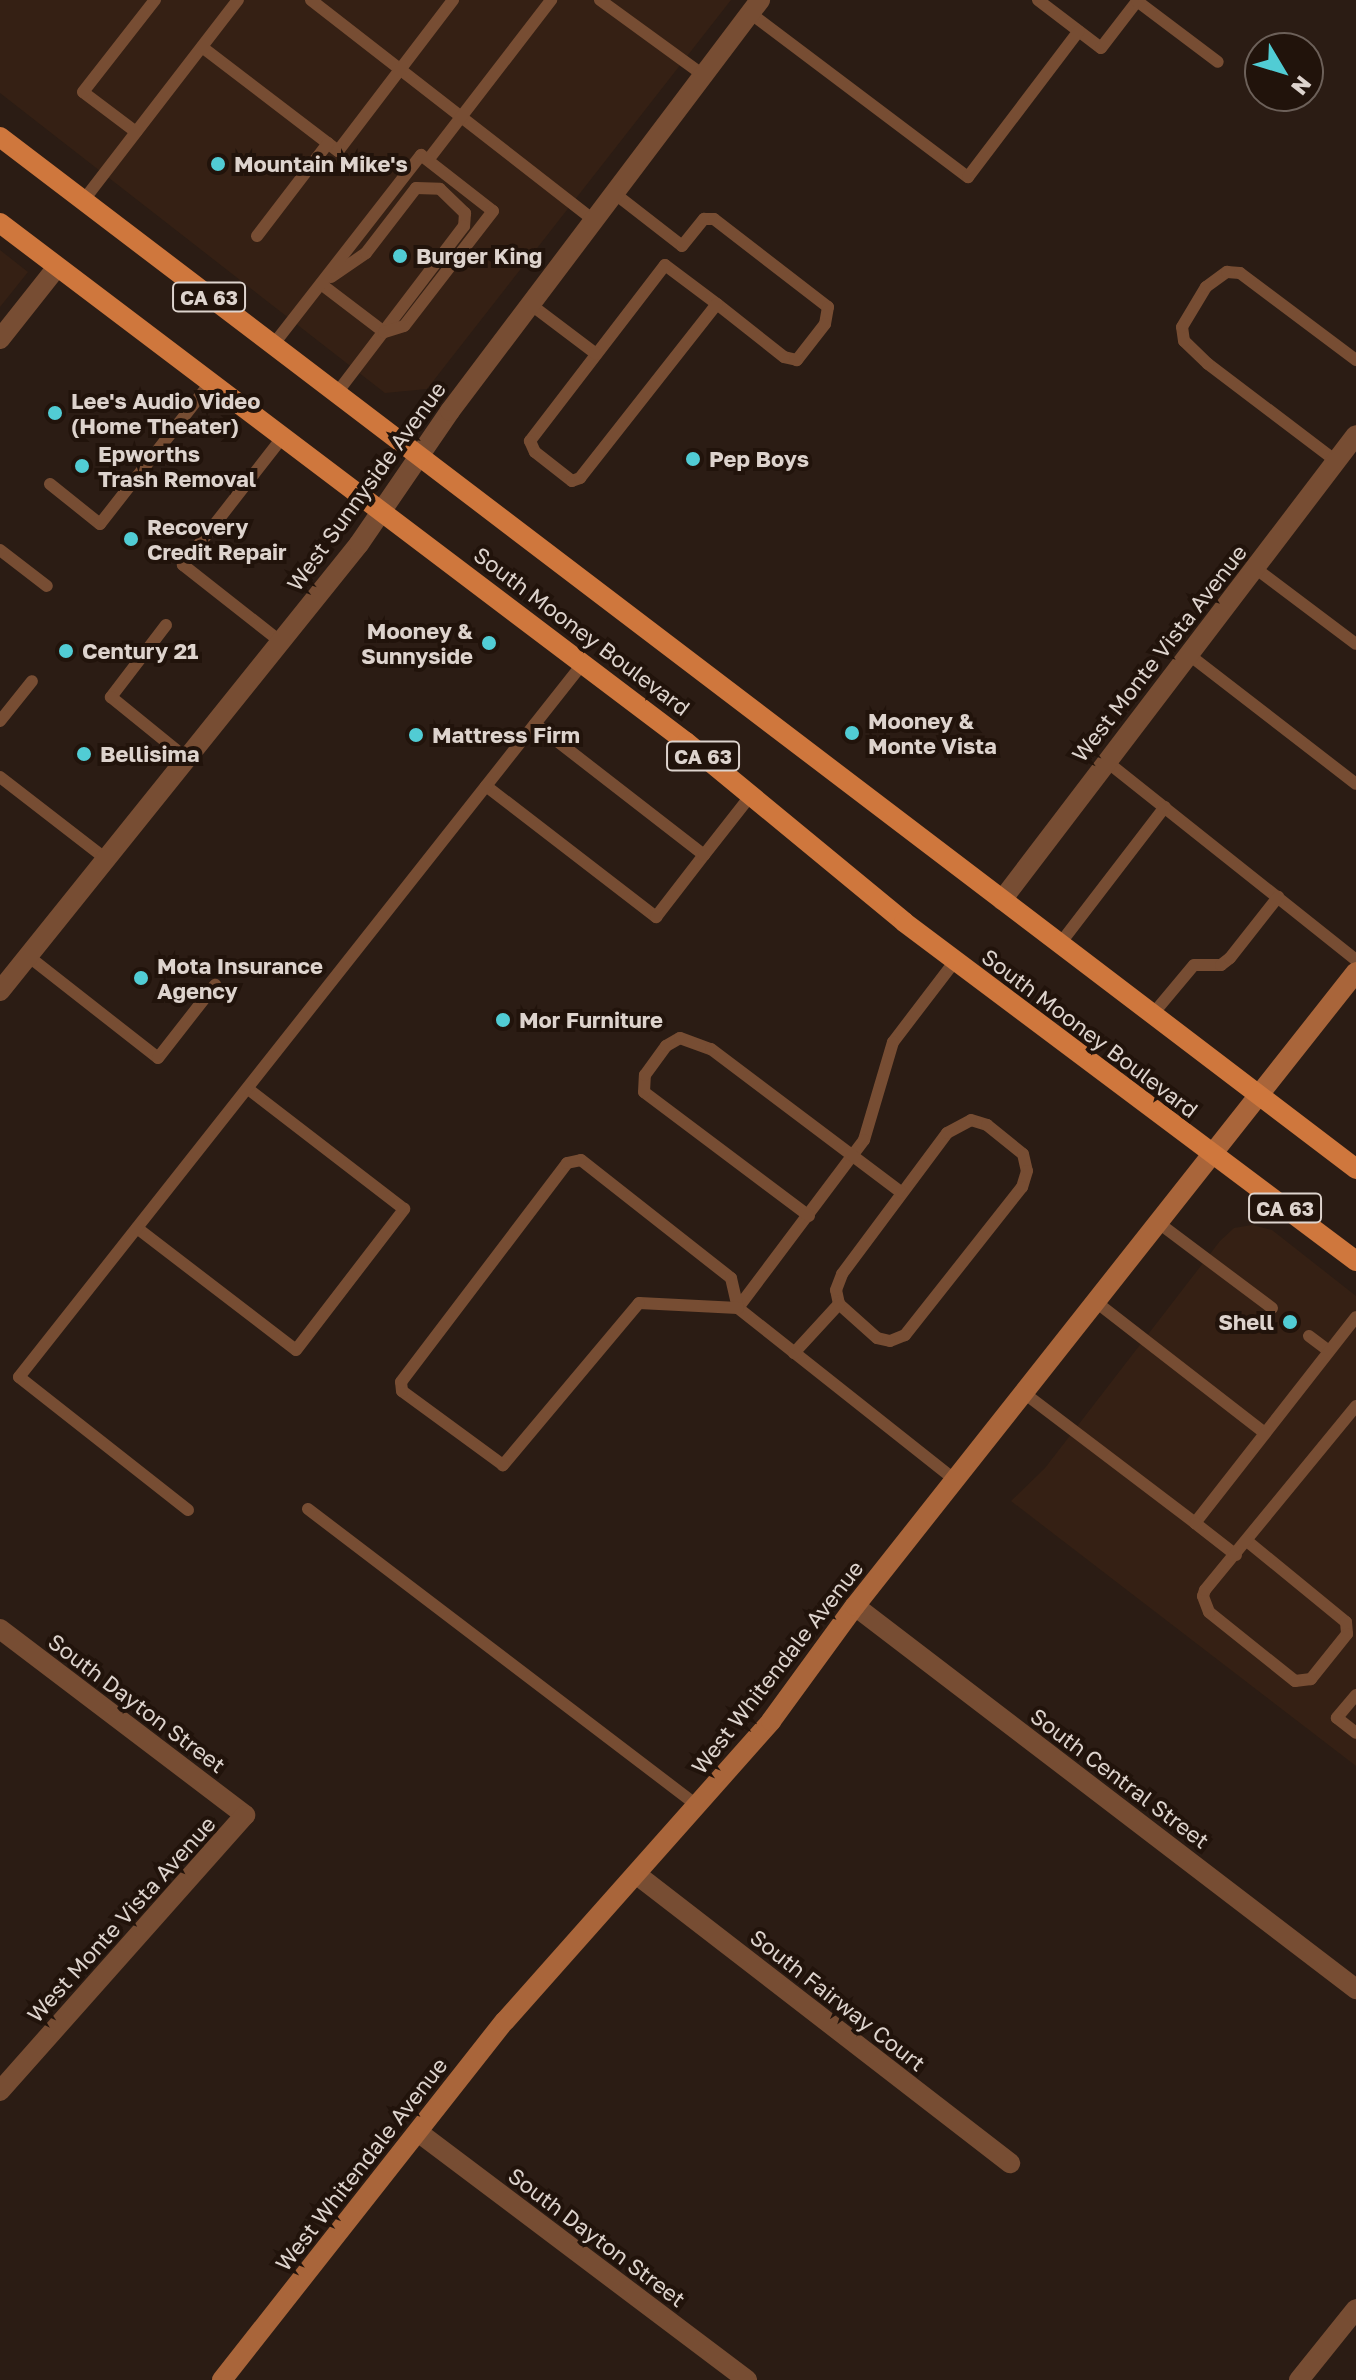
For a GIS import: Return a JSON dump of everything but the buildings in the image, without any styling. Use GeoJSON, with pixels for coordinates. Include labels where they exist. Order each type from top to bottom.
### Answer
{"type":"FeatureCollection","features":[{"type":"Feature","properties":{"kind":"main road","name":"South Mooney Boulevard"},"geometry":{"type":"LineString","coordinates":[[0,137],[1356,1169]]}},
{"type":"Feature","properties":{"kind":"main road","name":"South Mooney Boulevard"},"geometry":{"type":"LineString","coordinates":[[0,223],[583,663],[955,961],[1356,1261]]}},
{"type":"Feature","properties":{"kind":"street","name":"West Sunnyside Avenue"},"geometry":{"type":"LineString","coordinates":[[0,991],[382,512],[418,456],[530,304],[755,7]]}},
{"type":"Feature","properties":{"kind":"street"},"geometry":{"type":"LineString","coordinates":[[0,339],[57,267]]}},
{"type":"Feature","properties":{"kind":"street","name":"West Monte Vista Avenue"},"geometry":{"type":"LineString","coordinates":[[1002,900],[1356,435]]}},
{"type":"Feature","properties":{"kind":"street","name":"West Whitendale Avenue"},"geometry":{"type":"LineString","coordinates":[[222,2380],[505,2021],[771,1721],[855,1606],[1214,1156],[1356,972]]}},
{"type":"Feature","properties":{"kind":"street","name":"South Central Street"},"geometry":{"type":"LineString","coordinates":[[855,1606],[1356,1989]]}},
{"type":"Feature","properties":{"kind":"street","name":"South Dayton Street"},"geometry":{"type":"LineString","coordinates":[[0,1629],[245,1815]]}},
{"type":"Feature","properties":{"kind":"street","name":"West Monte Vista Avenue"},"geometry":{"type":"LineString","coordinates":[[0,2091],[245,1815]]}},
{"type":"Feature","properties":{"kind":"street","name":"South Fairway Court"},"geometry":{"type":"LineString","coordinates":[[636,1874],[1010,2163]]}},
{"type":"Feature","properties":{"kind":"street","name":"South Dayton Street"},"geometry":{"type":"LineString","coordinates":[[418,2132],[747,2380]]}},
{"type":"Feature","properties":{"kind":"street"},"geometry":{"type":"LineString","coordinates":[[1299,2380],[1356,2309]]}},
{"type":"Feature","properties":{"kind":"lane"},"geometry":{"type":"LineString","coordinates":[[136,132],[83,92],[155,0]]}},
{"type":"Feature","properties":{"kind":"lane"},"geometry":{"type":"LineString","coordinates":[[83,201],[238,0]]}},
{"type":"Feature","properties":{"kind":"lane"},"geometry":{"type":"LineString","coordinates":[[311,0],[594,220]]}},
{"type":"Feature","properties":{"kind":"lane"},"geometry":{"type":"LineString","coordinates":[[202,47],[338,151],[453,0]]}},
{"type":"Feature","properties":{"kind":"lane"},"geometry":{"type":"LineString","coordinates":[[428,160],[551,0]]}},
{"type":"Feature","properties":{"kind":"lane"},"geometry":{"type":"LineString","coordinates":[[600,0],[702,74]]}},
{"type":"Feature","properties":{"kind":"lane"},"geometry":{"type":"LineString","coordinates":[[1038,0],[1101,48],[1137,0],[1218,62]]}},
{"type":"Feature","properties":{"kind":"lane"},"geometry":{"type":"LineString","coordinates":[[755,7],[968,177],[1079,31]]}},
{"type":"Feature","properties":{"kind":"lane"},"geometry":{"type":"LineString","coordinates":[[257,236],[328,143]]}},
{"type":"Feature","properties":{"kind":"lane"},"geometry":{"type":"LineString","coordinates":[[273,345],[421,155],[493,211],[404,326],[384,332]]}},
{"type":"Feature","properties":{"kind":"lane"},"geometry":{"type":"LineString","coordinates":[[321,284],[366,253],[416,188],[440,189],[459,203],[464,226],[336,394]]}},
{"type":"Feature","properties":{"kind":"lane"},"geometry":{"type":"LineString","coordinates":[[614,193],[682,246]]}},
{"type":"Feature","properties":{"kind":"lane"},"geometry":{"type":"LineString","coordinates":[[665,265],[717,304],[784,357],[797,360],[825,324],[828,307],[714,219],[704,219],[665,265],[530,441],[535,452],[572,481],[580,478],[717,304]]}},
{"type":"Feature","properties":{"kind":"lane"},"geometry":{"type":"LineString","coordinates":[[1336,461],[1208,364],[1184,341],[1182,327],[1206,287],[1227,272],[1240,273],[1356,360]]}},
{"type":"Feature","properties":{"kind":"lane"},"geometry":{"type":"LineString","coordinates":[[321,284],[384,332]]}},
{"type":"Feature","properties":{"kind":"lane"},"geometry":{"type":"LineString","coordinates":[[530,304],[596,354]]}},
{"type":"Feature","properties":{"kind":"lane"},"geometry":{"type":"LineString","coordinates":[[50,484],[100,524],[210,383]]}},
{"type":"Feature","properties":{"kind":"lane"},"geometry":{"type":"LineString","coordinates":[[281,642],[183,565],[282,438]]}},
{"type":"Feature","properties":{"kind":"lane"},"geometry":{"type":"LineString","coordinates":[[0,550],[47,586]]}},
{"type":"Feature","properties":{"kind":"lane"},"geometry":{"type":"LineString","coordinates":[[1255,568],[1356,644]]}},
{"type":"Feature","properties":{"kind":"lane"},"geometry":{"type":"LineString","coordinates":[[166,625],[111,697],[186,758]]}},
{"type":"Feature","properties":{"kind":"lane"},"geometry":{"type":"LineString","coordinates":[[1188,654],[1356,784]]}},
{"type":"Feature","properties":{"kind":"lane"},"geometry":{"type":"LineString","coordinates":[[188,1510],[19,1377],[583,663]]}},
{"type":"Feature","properties":{"kind":"lane"},"geometry":{"type":"LineString","coordinates":[[0,721],[32,681]]}},
{"type":"Feature","properties":{"kind":"lane"},"geometry":{"type":"LineString","coordinates":[[535,724],[704,855]]}},
{"type":"Feature","properties":{"kind":"lane"},"geometry":{"type":"LineString","coordinates":[[1106,761],[1356,960]]}},
{"type":"Feature","properties":{"kind":"lane"},"geometry":{"type":"LineString","coordinates":[[0,777],[106,859]]}},
{"type":"Feature","properties":{"kind":"lane"},"geometry":{"type":"LineString","coordinates":[[486,786],[656,917],[751,795]]}},
{"type":"Feature","properties":{"kind":"lane"},"geometry":{"type":"LineString","coordinates":[[1059,945],[1165,807]]}},
{"type":"Feature","properties":{"kind":"lane"},"geometry":{"type":"LineString","coordinates":[[1152,1015],[1194,965],[1221,965],[1230,958],[1278,897]]}},
{"type":"Feature","properties":{"kind":"lane"},"geometry":{"type":"LineString","coordinates":[[28,956],[158,1058],[215,985]]}},
{"type":"Feature","properties":{"kind":"lane"},"geometry":{"type":"LineString","coordinates":[[738,1308],[864,1140],[893,1042],[955,961]]}},
{"type":"Feature","properties":{"kind":"lane"},"geometry":{"type":"LineString","coordinates":[[809,1216],[644,1092],[645,1075],[654,1060],[680,1038],[696,1041],[902,1193]]}},
{"type":"Feature","properties":{"kind":"lane"},"geometry":{"type":"LineString","coordinates":[[137,1228],[296,1350],[404,1209],[248,1089]]}},
{"type":"Feature","properties":{"kind":"lane"},"geometry":{"type":"LineString","coordinates":[[959,1123],[987,1125],[1023,1154],[1027,1171],[1022,1187],[905,1335],[890,1341],[877,1338],[839,1304],[836,1290],[842,1274],[959,1123]]}},
{"type":"Feature","properties":{"kind":"lane"},"geometry":{"type":"LineString","coordinates":[[738,1308],[731,1278],[581,1160],[567,1163],[406,1371],[402,1391],[503,1465],[639,1303],[738,1308],[955,1480]]}},
{"type":"Feature","properties":{"kind":"lane"},"geometry":{"type":"LineString","coordinates":[[1160,1224],[1272,1308]]}},
{"type":"Feature","properties":{"kind":"lane"},"geometry":{"type":"LineString","coordinates":[[1096,1302],[1265,1433]]}},
{"type":"Feature","properties":{"kind":"lane"},"geometry":{"type":"LineString","coordinates":[[794,1353],[839,1304]]}},
{"type":"Feature","properties":{"kind":"lane"},"geometry":{"type":"LineString","coordinates":[[1195,1523],[1356,1317]]}},
{"type":"Feature","properties":{"kind":"lane"},"geometry":{"type":"LineString","coordinates":[[1309,1336],[1329,1351]]}},
{"type":"Feature","properties":{"kind":"lane"},"geometry":{"type":"LineString","coordinates":[[1024,1393],[1236,1555]]}},
{"type":"Feature","properties":{"kind":"lane"},"geometry":{"type":"LineString","coordinates":[[1247,1541],[1346,1622],[1347,1634],[1311,1679],[1295,1681],[1206,1608],[1205,1590],[1356,1406]]}},
{"type":"Feature","properties":{"kind":"lane"},"geometry":{"type":"LineString","coordinates":[[308,1509],[698,1806]]}},
{"type":"Feature","properties":{"kind":"lane"},"geometry":{"type":"LineString","coordinates":[[1356,1695],[1337,1718],[1356,1733]]}},
{"type":"Feature","properties":{"kind":"shaded area"},"geometry":{"type":"Polygon","coordinates":[[[0,0],[731,0],[427,389],[385,393],[0,93],[0,0]]]}},
{"type":"Feature","properties":{"kind":"shaded area"},"geometry":{"type":"Polygon","coordinates":[[[0,250],[28,272],[0,307],[0,250]]]}},
{"type":"Feature","properties":{"kind":"shaded area"},"geometry":{"type":"Polygon","coordinates":[[[1252,1225],[1272,1230],[1356,1296],[1356,1766],[1011,1501],[1045,1468],[1220,1241],[1234,1228],[1252,1225]]]}},
{"type":"Feature","properties":{"kind":"place","name":"Mountain Mike's"},"geometry":{"type":"Point","coordinates":[218,164]}},
{"type":"Feature","properties":{"kind":"place","name":"Burger King"},"geometry":{"type":"Point","coordinates":[400,256]}},
{"type":"Feature","properties":{"kind":"place","name":"Lee's Audio Video (Home Theater)"},"geometry":{"type":"Point","coordinates":[55,413]}},
{"type":"Feature","properties":{"kind":"place","name":"Pep Boys"},"geometry":{"type":"Point","coordinates":[693,459]}},
{"type":"Feature","properties":{"kind":"place","name":"Epworths Trash Removal"},"geometry":{"type":"Point","coordinates":[82,466]}},
{"type":"Feature","properties":{"kind":"place","name":"Recovery Credit Repair"},"geometry":{"type":"Point","coordinates":[131,539]}},
{"type":"Feature","properties":{"kind":"place","name":"Mooney & Sunnyside"},"geometry":{"type":"Point","coordinates":[489,643]}},
{"type":"Feature","properties":{"kind":"place","name":"Century 21"},"geometry":{"type":"Point","coordinates":[66,651]}},
{"type":"Feature","properties":{"kind":"place","name":"Mooney & Monte Vista"},"geometry":{"type":"Point","coordinates":[852,733]}},
{"type":"Feature","properties":{"kind":"place","name":"Mattress Firm"},"geometry":{"type":"Point","coordinates":[416,735]}},
{"type":"Feature","properties":{"kind":"place","name":"Bellisima"},"geometry":{"type":"Point","coordinates":[84,754]}},
{"type":"Feature","properties":{"kind":"place","name":"Mota Insurance Agency"},"geometry":{"type":"Point","coordinates":[141,978]}},
{"type":"Feature","properties":{"kind":"place","name":"Mor Furniture"},"geometry":{"type":"Point","coordinates":[503,1020]}},
{"type":"Feature","properties":{"kind":"place","name":"Shell"},"geometry":{"type":"Point","coordinates":[1290,1322]}}]}
